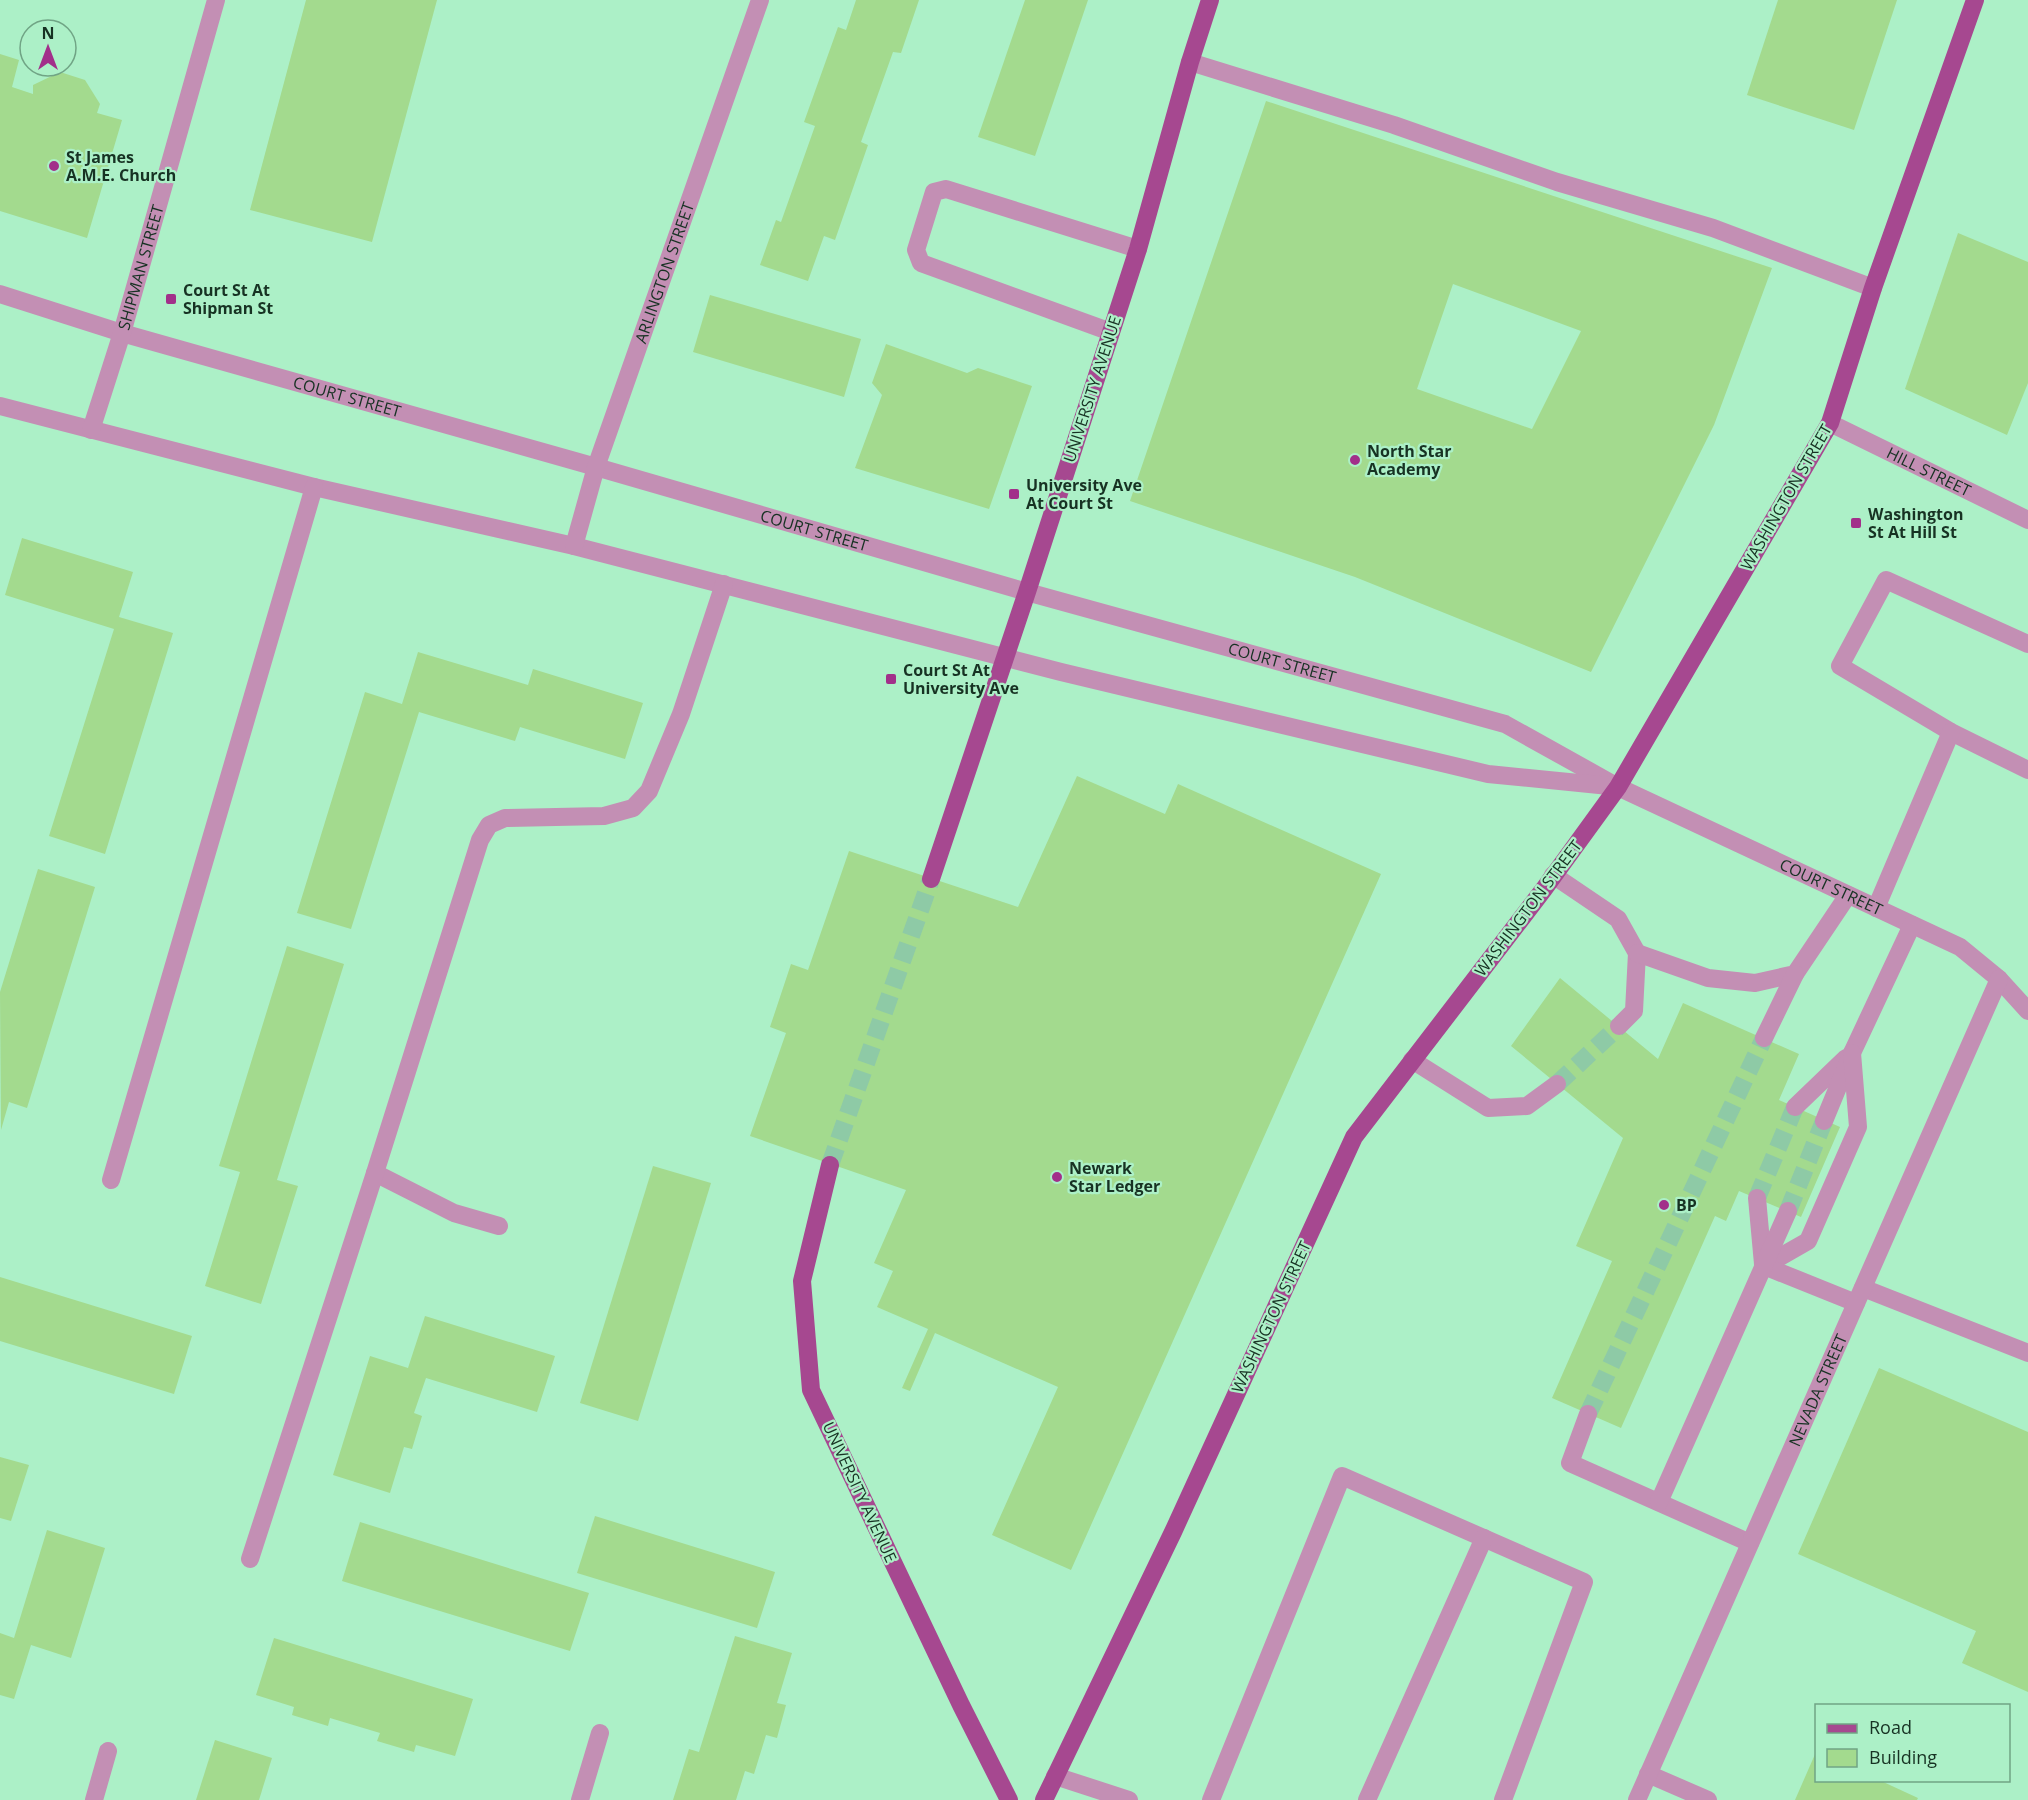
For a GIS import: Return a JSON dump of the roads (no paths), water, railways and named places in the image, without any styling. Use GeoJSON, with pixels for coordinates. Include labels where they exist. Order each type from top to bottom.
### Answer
{"type":"FeatureCollection","features":[{"type":"Feature","properties":{"kind":"main road","name":"UNIVERSITY AVENUE"},"geometry":{"type":"LineString","coordinates":[[931,879],[1138,249],[1190,62],[1210,0]]}},
{"type":"Feature","properties":{"kind":"main road","name":"WASHINGTON STREET"},"geometry":{"type":"LineString","coordinates":[[1044,1800],[1173,1532],[1354,1137],[1617,787],[1830,423],[1873,288],[1976,0]]}},
{"type":"Feature","properties":{"kind":"main road","name":"UNIVERSITY AVENUE"},"geometry":{"type":"LineString","coordinates":[[831,1165],[802,1281],[812,1390],[961,1705],[1009,1800]]}},
{"type":"Feature","properties":{"kind":"street","name":"SHIPMAN STREET"},"geometry":{"type":"LineString","coordinates":[[91,430],[122,333],[216,0]]}},
{"type":"Feature","properties":{"kind":"street","name":"ARLINGTON STREET"},"geometry":{"type":"LineString","coordinates":[[574,546],[596,467],[760,0]]}},
{"type":"Feature","properties":{"kind":"street"},"geometry":{"type":"LineString","coordinates":[[1190,62],[1394,125],[1557,182],[1713,228],[1873,288]]}},
{"type":"Feature","properties":{"kind":"street"},"geometry":{"type":"LineString","coordinates":[[1111,332],[921,263],[916,250],[934,192],[946,189],[1138,249]]}},
{"type":"Feature","properties":{"kind":"street","name":"COURT STREET"},"geometry":{"type":"LineString","coordinates":[[0,294],[122,333],[1027,592],[1504,724],[1617,787],[1960,947],[1999,979],[2028,1011]]}},
{"type":"Feature","properties":{"kind":"street","name":"COURT STREET"},"geometry":{"type":"LineString","coordinates":[[0,406],[315,487],[574,546],[1004,658],[1488,774],[1617,787]]}},
{"type":"Feature","properties":{"kind":"street","name":"HILL STREET"},"geometry":{"type":"LineString","coordinates":[[1830,423],[2028,520]]}},
{"type":"Feature","properties":{"kind":"street"},"geometry":{"type":"LineString","coordinates":[[111,1180],[315,487]]}},
{"type":"Feature","properties":{"kind":"street"},"geometry":{"type":"LineString","coordinates":[[2028,644],[1886,580],[1840,666],[1951,732],[2028,770]]}},
{"type":"Feature","properties":{"kind":"street"},"geometry":{"type":"LineString","coordinates":[[250,1559],[480,840],[489,825],[505,818],[604,816],[633,808],[641,800],[649,791],[681,714],[724,584]]}},
{"type":"Feature","properties":{"kind":"street"},"geometry":{"type":"LineString","coordinates":[[1875,908],[1951,732]]}},
{"type":"Feature","properties":{"kind":"street"},"geometry":{"type":"LineString","coordinates":[[1553,875],[1617,919],[1636,953],[1634,1011],[1619,1026]]}},
{"type":"Feature","properties":{"kind":"street"},"geometry":{"type":"LineString","coordinates":[[1764,1038],[1795,974],[1848,895]]}},
{"type":"Feature","properties":{"kind":"street"},"geometry":{"type":"LineString","coordinates":[[1824,1121],[1852,1053],[1912,925]]}},
{"type":"Feature","properties":{"kind":"street"},"geometry":{"type":"LineString","coordinates":[[1636,953],[1708,978],[1755,983],[1795,974]]}},
{"type":"Feature","properties":{"kind":"street","name":"NEVADA STREET"},"geometry":{"type":"LineString","coordinates":[[1637,1800],[1999,979]]}},
{"type":"Feature","properties":{"kind":"street"},"geometry":{"type":"LineString","coordinates":[[1795,1107],[1852,1053]]}},
{"type":"Feature","properties":{"kind":"street"},"geometry":{"type":"LineString","coordinates":[[1764,1266],[1808,1241],[1858,1127],[1852,1053]]}},
{"type":"Feature","properties":{"kind":"street"},"geometry":{"type":"LineString","coordinates":[[1412,1060],[1488,1108],[1527,1106],[1557,1084]]}},
{"type":"Feature","properties":{"kind":"street"},"geometry":{"type":"LineString","coordinates":[[375,1173],[454,1214],[499,1226]]}},
{"type":"Feature","properties":{"kind":"street"},"geometry":{"type":"LineString","coordinates":[[1757,1198],[1764,1266]]}},
{"type":"Feature","properties":{"kind":"street"},"geometry":{"type":"LineString","coordinates":[[1659,1502],[1788,1211]]}},
{"type":"Feature","properties":{"kind":"street"},"geometry":{"type":"LineString","coordinates":[[1764,1266],[1860,1295],[2028,1353]]}},
{"type":"Feature","properties":{"kind":"street"},"geometry":{"type":"LineString","coordinates":[[1588,1414],[1570,1463],[1750,1543]]}},
{"type":"Feature","properties":{"kind":"street"},"geometry":{"type":"LineString","coordinates":[[1211,1800],[1342,1476],[1584,1582],[1503,1800]]}},
{"type":"Feature","properties":{"kind":"street"},"geometry":{"type":"LineString","coordinates":[[1367,1800],[1484,1538]]}},
{"type":"Feature","properties":{"kind":"street"},"geometry":{"type":"LineString","coordinates":[[580,1800],[600,1733]]}},
{"type":"Feature","properties":{"kind":"street"},"geometry":{"type":"LineString","coordinates":[[94,1800],[108,1751]]}},
{"type":"Feature","properties":{"kind":"street"},"geometry":{"type":"LineString","coordinates":[[1648,1774],[1708,1800]]}},
{"type":"Feature","properties":{"kind":"street"},"geometry":{"type":"LineString","coordinates":[[1055,1776],[1129,1800]]}},
{"type":"Feature","properties":{"kind":"tunnel"},"geometry":{"type":"LineString","coordinates":[[830,1165],[931,879]]}},
{"type":"Feature","properties":{"kind":"tunnel"},"geometry":{"type":"LineString","coordinates":[[1557,1084],[1619,1026]]}},
{"type":"Feature","properties":{"kind":"tunnel"},"geometry":{"type":"LineString","coordinates":[[1588,1414],[1764,1038]]}},
{"type":"Feature","properties":{"kind":"tunnel"},"geometry":{"type":"LineString","coordinates":[[1757,1198],[1795,1107]]}},
{"type":"Feature","properties":{"kind":"tunnel"},"geometry":{"type":"LineString","coordinates":[[1788,1211],[1824,1121]]}},
{"type":"Feature","properties":{"kind":"place","name":"St James A.M.E. Church"},"geometry":{"type":"Point","coordinates":[54,166]}},
{"type":"Feature","properties":{"kind":"place","name":"Court St At Shipman St"},"geometry":{"type":"Point","coordinates":[171,299]}},
{"type":"Feature","properties":{"kind":"place","name":"North Star Academy"},"geometry":{"type":"Point","coordinates":[1355,460]}},
{"type":"Feature","properties":{"kind":"place","name":"University Ave At Court St"},"geometry":{"type":"Point","coordinates":[1014,494]}},
{"type":"Feature","properties":{"kind":"place","name":"Washington St At Hill St"},"geometry":{"type":"Point","coordinates":[1856,523]}},
{"type":"Feature","properties":{"kind":"place","name":"Court St At University Ave"},"geometry":{"type":"Point","coordinates":[891,679]}},
{"type":"Feature","properties":{"kind":"place","name":"Newark Star Ledger"},"geometry":{"type":"Point","coordinates":[1057,1177]}},
{"type":"Feature","properties":{"kind":"place","name":"BP"},"geometry":{"type":"Point","coordinates":[1664,1205]}}]}
